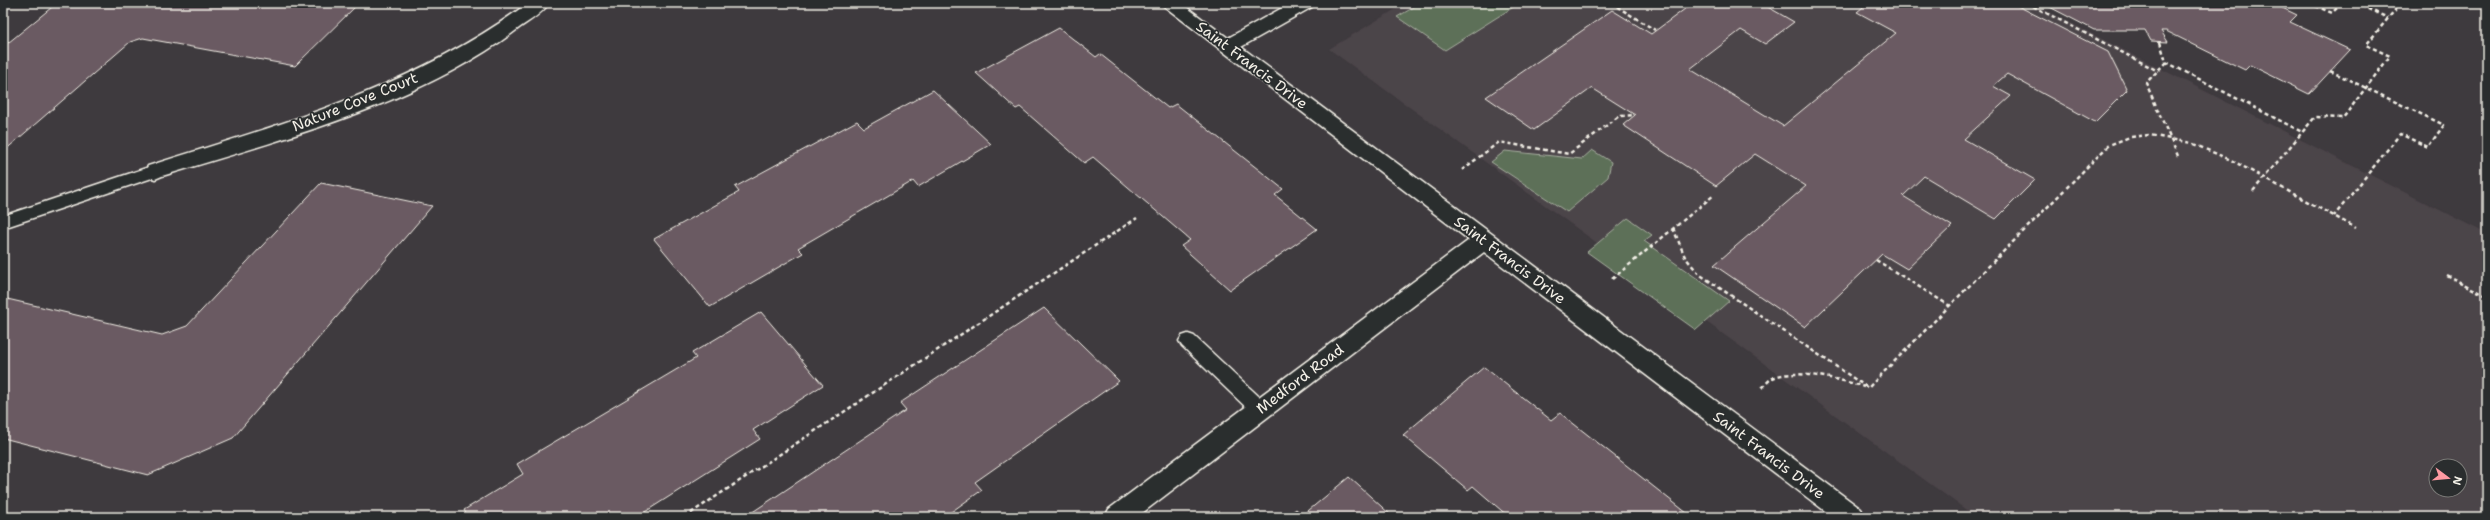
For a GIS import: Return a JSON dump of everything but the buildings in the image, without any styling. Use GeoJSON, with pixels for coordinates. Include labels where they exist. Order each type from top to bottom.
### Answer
{"type":"FeatureCollection","features":[{"type":"Feature","properties":{"kind":"street","name":"Nature Cove Court"},"geometry":{"type":"LineString","coordinates":[[155,171],[324,117],[383,93],[447,64],[490,39],[540,3]]}},
{"type":"Feature","properties":{"kind":"street","name":"Saint Francis Drive"},"geometry":{"type":"LineString","coordinates":[[1169,3],[1229,46],[1483,241],[1852,517]]}},
{"type":"Feature","properties":{"kind":"street"},"geometry":{"type":"LineString","coordinates":[[1229,46],[1305,3]]}},
{"type":"Feature","properties":{"kind":"street","name":"Medford Road"},"geometry":{"type":"LineString","coordinates":[[1118,517],[1483,241]]}},
{"type":"Feature","properties":{"kind":"lane"},"geometry":{"type":"LineString","coordinates":[[3,222],[155,171]]}},
{"type":"Feature","properties":{"kind":"lane"},"geometry":{"type":"LineString","coordinates":[[1188,341],[1221,374],[1260,409]]}},
{"type":"Feature","properties":{"kind":"path"},"geometry":{"type":"LineString","coordinates":[[1611,3],[1655,30]]}},
{"type":"Feature","properties":{"kind":"path"},"geometry":{"type":"LineString","coordinates":[[2027,3],[2158,71]]}},
{"type":"Feature","properties":{"kind":"path"},"geometry":{"type":"LineString","coordinates":[[2309,3],[2332,14],[2342,3]]}},
{"type":"Feature","properties":{"kind":"path"},"geometry":{"type":"LineString","coordinates":[[2355,3],[2388,18]]}},
{"type":"Feature","properties":{"kind":"path"},"geometry":{"type":"LineString","coordinates":[[2253,191],[2315,117],[2343,118],[2390,56],[2366,44],[2400,4]]}},
{"type":"Feature","properties":{"kind":"path"},"geometry":{"type":"LineString","coordinates":[[2160,42],[2166,62],[2302,132]]}},
{"type":"Feature","properties":{"kind":"path"},"geometry":{"type":"LineString","coordinates":[[2166,62],[2146,83],[2171,137],[2178,156]]}},
{"type":"Feature","properties":{"kind":"path"},"geometry":{"type":"LineString","coordinates":[[2330,71],[2444,125],[2428,147],[2400,134],[2334,216]]}},
{"type":"Feature","properties":{"kind":"path"},"geometry":{"type":"LineString","coordinates":[[1462,170],[1499,142],[1569,154],[1619,116],[1635,115]]}},
{"type":"Feature","properties":{"kind":"path"},"geometry":{"type":"LineString","coordinates":[[1868,388],[2109,145],[2134,136],[2158,135],[2171,137],[2209,149],[2356,228]]}},
{"type":"Feature","properties":{"kind":"path"},"geometry":{"type":"LineString","coordinates":[[1612,279],[1714,195]]}},
{"type":"Feature","properties":{"kind":"path"},"geometry":{"type":"LineString","coordinates":[[685,517],[1137,218]]}},
{"type":"Feature","properties":{"kind":"path"},"geometry":{"type":"LineString","coordinates":[[1673,228],[1685,257],[1699,274],[1868,388]]}},
{"type":"Feature","properties":{"kind":"path"},"geometry":{"type":"LineString","coordinates":[[1876,260],[1950,306]]}},
{"type":"Feature","properties":{"kind":"path"},"geometry":{"type":"LineString","coordinates":[[2446,275],[2487,296]]}},
{"type":"Feature","properties":{"kind":"path"},"geometry":{"type":"LineString","coordinates":[[1762,388],[1772,378],[1810,374],[1837,377],[1868,388]]}},
{"type":"Feature","properties":{"kind":"shaded area"},"geometry":{"type":"Polygon","coordinates":[[[1406,3],[2031,3],[2487,234],[2487,517],[1976,517],[1329,49],[1406,3]]]}},
{"type":"Feature","properties":{"kind":"green space"},"geometry":{"type":"Polygon","coordinates":[[[1421,3],[1510,3],[1515,6],[1445,50],[1397,17],[1421,3]]]}},
{"type":"Feature","properties":{"kind":"green space"},"geometry":{"type":"Polygon","coordinates":[[[1592,150],[1611,162],[1608,177],[1567,212],[1491,162],[1505,151],[1582,159],[1592,150]]]}},
{"type":"Feature","properties":{"kind":"green space"},"geometry":{"type":"Polygon","coordinates":[[[1628,218],[1652,235],[1644,241],[1729,301],[1696,330],[1587,252],[1628,218]]]}}]}
